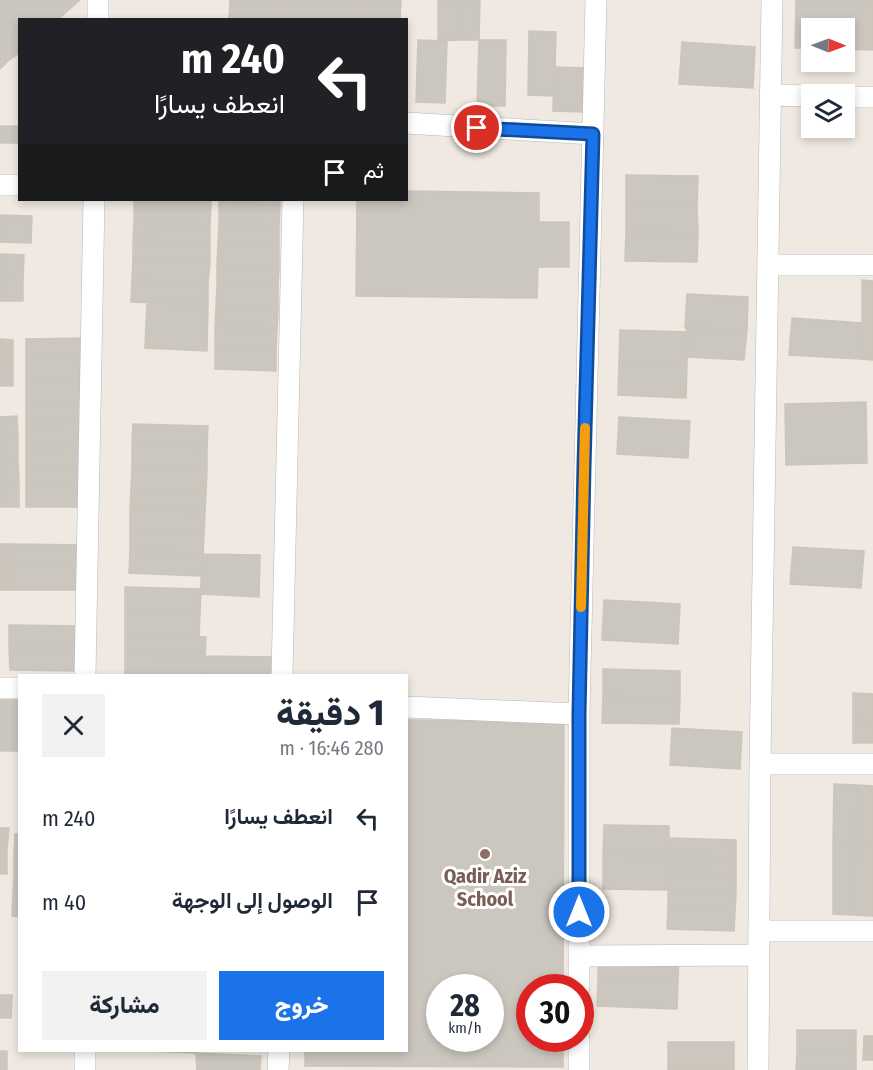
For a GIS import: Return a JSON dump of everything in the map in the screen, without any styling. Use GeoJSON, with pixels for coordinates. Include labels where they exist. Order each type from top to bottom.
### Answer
{"type":"FeatureCollection","features":[{"type":"Feature","properties":{"kind":"street"},"geometry":{"type":"LineString","coordinates":[[98,0],[98,18]]}},
{"type":"Feature","properties":{"kind":"street"},"geometry":{"type":"LineString","coordinates":[[579,974],[579,714],[596,0]]}},
{"type":"Feature","properties":{"kind":"street"},"geometry":{"type":"LineString","coordinates":[[758,1070],[760,764],[772,0]]}},
{"type":"Feature","properties":{"kind":"street"},"geometry":{"type":"LineString","coordinates":[[771,95],[801,96]]}},
{"type":"Feature","properties":{"kind":"street"},"geometry":{"type":"LineString","coordinates":[[855,97],[873,97]]}},
{"type":"Feature","properties":{"kind":"street"},"geometry":{"type":"LineString","coordinates":[[408,123],[593,134]]}},
{"type":"Feature","properties":{"kind":"street"},"geometry":{"type":"LineString","coordinates":[[0,185],[18,185]]}},
{"type":"Feature","properties":{"kind":"street"},"geometry":{"type":"LineString","coordinates":[[85,674],[94,201]]}},
{"type":"Feature","properties":{"kind":"street"},"geometry":{"type":"LineString","coordinates":[[282,674],[293,201]]}},
{"type":"Feature","properties":{"kind":"street"},"geometry":{"type":"LineString","coordinates":[[768,265],[873,265]]}},
{"type":"Feature","properties":{"kind":"street"},"geometry":{"type":"LineString","coordinates":[[0,688],[18,688]]}},
{"type":"Feature","properties":{"kind":"street"},"geometry":{"type":"LineString","coordinates":[[408,707],[579,714]]}},
{"type":"Feature","properties":{"kind":"street"},"geometry":{"type":"LineString","coordinates":[[760,764],[873,764]]}},
{"type":"Feature","properties":{"kind":"street"},"geometry":{"type":"LineString","coordinates":[[759,931],[873,931]]}},
{"type":"Feature","properties":{"kind":"street"},"geometry":{"type":"LineString","coordinates":[[579,956],[759,955]]}},
{"type":"Feature","properties":{"kind":"street"},"geometry":{"type":"LineString","coordinates":[[85,1052],[85,1070]]}},
{"type":"Feature","properties":{"kind":"street"},"geometry":{"type":"LineString","coordinates":[[278,1070],[279,1052]]}},
{"type":"Feature","properties":{"kind":"street"},"geometry":{"type":"LineString","coordinates":[[579,1052],[579,1070]]}},
{"type":"Feature","properties":{"kind":"building"},"geometry":{"type":"Polygon","coordinates":[[[0,0],[80,0],[59,18],[18,18],[18,54],[8,61],[0,52],[0,0]]]}},
{"type":"Feature","properties":{"kind":"building"},"geometry":{"type":"Polygon","coordinates":[[[230,0],[255,0],[255,18],[229,18],[230,0]]]}},
{"type":"Feature","properties":{"kind":"building"},"geometry":{"type":"Polygon","coordinates":[[[255,0],[277,0],[277,18],[255,18],[255,0]]]}},
{"type":"Feature","properties":{"kind":"building"},"geometry":{"type":"Polygon","coordinates":[[[277,0],[304,0],[303,18],[277,18],[277,0]]]}},
{"type":"Feature","properties":{"kind":"building"},"geometry":{"type":"Polygon","coordinates":[[[304,0],[327,0],[326,18],[303,18],[304,0]]]}},
{"type":"Feature","properties":{"kind":"building"},"geometry":{"type":"Polygon","coordinates":[[[327,0],[358,0],[358,18],[326,18],[327,0]]]}},
{"type":"Feature","properties":{"kind":"building"},"geometry":{"type":"Polygon","coordinates":[[[358,0],[379,0],[378,18],[358,18],[358,0]]]}},
{"type":"Feature","properties":{"kind":"building"},"geometry":{"type":"Polygon","coordinates":[[[379,0],[401,0],[400,18],[378,18],[379,0]]]}},
{"type":"Feature","properties":{"kind":"building"},"geometry":{"type":"Polygon","coordinates":[[[438,0],[459,0],[459,40],[438,41],[438,0]]]}},
{"type":"Feature","properties":{"kind":"building"},"geometry":{"type":"Polygon","coordinates":[[[459,0],[480,0],[479,40],[459,40],[459,0]]]}},
{"type":"Feature","properties":{"kind":"building"},"geometry":{"type":"Polygon","coordinates":[[[796,0],[873,0],[873,5],[796,3],[796,0]]]}},
{"type":"Feature","properties":{"kind":"building"},"geometry":{"type":"Polygon","coordinates":[[[796,3],[873,5],[873,50],[855,49],[855,18],[801,18],[801,48],[795,48],[796,3]]]}},
{"type":"Feature","properties":{"kind":"building"},"geometry":{"type":"Polygon","coordinates":[[[529,31],[556,32],[554,96],[528,95],[529,31]]]}},
{"type":"Feature","properties":{"kind":"building"},"geometry":{"type":"Polygon","coordinates":[[[418,40],[447,41],[445,103],[416,102],[418,40]]]}},
{"type":"Feature","properties":{"kind":"building"},"geometry":{"type":"Polygon","coordinates":[[[479,40],[506,40],[505,106],[477,106],[479,40]]]}},
{"type":"Feature","properties":{"kind":"building"},"geometry":{"type":"Polygon","coordinates":[[[682,42],[755,47],[753,88],[679,84],[682,42]]]}},
{"type":"Feature","properties":{"kind":"building"},"geometry":{"type":"Polygon","coordinates":[[[0,52],[8,61],[0,69],[0,52]]]}},
{"type":"Feature","properties":{"kind":"building"},"geometry":{"type":"Polygon","coordinates":[[[554,67],[585,68],[584,112],[553,111],[554,67]]]}},
{"type":"Feature","properties":{"kind":"building"},"geometry":{"type":"Polygon","coordinates":[[[0,126],[18,126],[18,143],[0,143],[0,126]]]}},
{"type":"Feature","properties":{"kind":"building"},"geometry":{"type":"Polygon","coordinates":[[[626,175],[698,176],[697,207],[626,206],[626,175]]]}},
{"type":"Feature","properties":{"kind":"building"},"geometry":{"type":"Polygon","coordinates":[[[408,191],[539,193],[539,222],[569,222],[569,267],[538,267],[537,298],[356,296],[357,201],[408,201],[408,191]]]}},
{"type":"Feature","properties":{"kind":"building"},"geometry":{"type":"Polygon","coordinates":[[[134,201],[211,201],[211,203],[134,201]]]}},
{"type":"Feature","properties":{"kind":"building"},"geometry":{"type":"Polygon","coordinates":[[[134,201],[211,203],[210,225],[134,223],[134,201]]]}},
{"type":"Feature","properties":{"kind":"building"},"geometry":{"type":"Polygon","coordinates":[[[219,201],[280,201],[280,205],[219,204],[219,201]]]}},
{"type":"Feature","properties":{"kind":"building"},"geometry":{"type":"Polygon","coordinates":[[[219,204],[280,205],[279,225],[219,224],[219,204]]]}},
{"type":"Feature","properties":{"kind":"building"},"geometry":{"type":"Polygon","coordinates":[[[626,206],[697,207],[698,233],[626,232],[626,206]]]}},
{"type":"Feature","properties":{"kind":"building"},"geometry":{"type":"Polygon","coordinates":[[[0,215],[32,216],[31,243],[0,242],[0,215]]]}},
{"type":"Feature","properties":{"kind":"building"},"geometry":{"type":"Polygon","coordinates":[[[134,223],[210,225],[210,242],[133,240],[134,223]]]}},
{"type":"Feature","properties":{"kind":"building"},"geometry":{"type":"Polygon","coordinates":[[[219,224],[279,225],[279,245],[218,243],[219,224]]]}},
{"type":"Feature","properties":{"kind":"building"},"geometry":{"type":"Polygon","coordinates":[[[626,232],[698,233],[697,262],[625,261],[626,232]]]}},
{"type":"Feature","properties":{"kind":"building"},"geometry":{"type":"Polygon","coordinates":[[[133,240],[210,242],[210,262],[133,258],[133,240]]]}},
{"type":"Feature","properties":{"kind":"building"},"geometry":{"type":"Polygon","coordinates":[[[218,243],[279,245],[279,267],[217,265],[218,243]]]}},
{"type":"Feature","properties":{"kind":"building"},"geometry":{"type":"Polygon","coordinates":[[[0,254],[24,255],[23,279],[0,278],[0,254]]]}},
{"type":"Feature","properties":{"kind":"building"},"geometry":{"type":"Polygon","coordinates":[[[133,258],[210,262],[208,283],[132,280],[133,258]]]}},
{"type":"Feature","properties":{"kind":"building"},"geometry":{"type":"Polygon","coordinates":[[[217,265],[279,267],[278,286],[217,285],[217,265]]]}},
{"type":"Feature","properties":{"kind":"building"},"geometry":{"type":"Polygon","coordinates":[[[0,278],[23,279],[23,301],[0,301],[0,278]]]}},
{"type":"Feature","properties":{"kind":"building"},"geometry":{"type":"Polygon","coordinates":[[[132,280],[208,283],[208,305],[131,302],[132,280]]]}},
{"type":"Feature","properties":{"kind":"building"},"geometry":{"type":"Polygon","coordinates":[[[862,280],[873,281],[873,360],[860,359],[862,280]]]}},
{"type":"Feature","properties":{"kind":"building"},"geometry":{"type":"Polygon","coordinates":[[[217,285],[278,286],[278,308],[216,306],[217,285]]]}},
{"type":"Feature","properties":{"kind":"building"},"geometry":{"type":"Polygon","coordinates":[[[687,294],[748,297],[747,331],[685,327],[687,294]]]}},
{"type":"Feature","properties":{"kind":"building"},"geometry":{"type":"Polygon","coordinates":[[[147,302],[208,305],[207,351],[145,348],[147,302]]]}},
{"type":"Feature","properties":{"kind":"building"},"geometry":{"type":"Polygon","coordinates":[[[216,306],[278,308],[277,329],[215,327],[216,306]]]}},
{"type":"Feature","properties":{"kind":"building"},"geometry":{"type":"Polygon","coordinates":[[[792,318],[862,323],[860,359],[789,355],[792,318]]]}},
{"type":"Feature","properties":{"kind":"building"},"geometry":{"type":"Polygon","coordinates":[[[215,327],[277,329],[276,350],[215,349],[215,327]]]}},
{"type":"Feature","properties":{"kind":"building"},"geometry":{"type":"Polygon","coordinates":[[[685,327],[747,331],[744,360],[687,357],[688,332],[685,327]]]}},
{"type":"Feature","properties":{"kind":"building"},"geometry":{"type":"Polygon","coordinates":[[[620,330],[688,332],[687,363],[619,361],[620,330]]]}},
{"type":"Feature","properties":{"kind":"building"},"geometry":{"type":"Polygon","coordinates":[[[85,338],[85,358],[26,359],[26,339],[85,338]]]}},
{"type":"Feature","properties":{"kind":"building"},"geometry":{"type":"Polygon","coordinates":[[[0,339],[13,340],[13,362],[0,362],[0,339]]]}},
{"type":"Feature","properties":{"kind":"building"},"geometry":{"type":"Polygon","coordinates":[[[215,349],[276,350],[276,371],[215,369],[215,349]]]}},
{"type":"Feature","properties":{"kind":"building"},"geometry":{"type":"Polygon","coordinates":[[[85,358],[85,382],[26,382],[26,359],[85,358]]]}},
{"type":"Feature","properties":{"kind":"building"},"geometry":{"type":"Polygon","coordinates":[[[619,361],[687,363],[686,398],[618,395],[619,361]]]}},
{"type":"Feature","properties":{"kind":"building"},"geometry":{"type":"Polygon","coordinates":[[[0,362],[13,362],[13,386],[0,386],[0,362]]]}},
{"type":"Feature","properties":{"kind":"building"},"geometry":{"type":"Polygon","coordinates":[[[26,382],[85,382],[85,402],[26,402],[26,382]]]}},
{"type":"Feature","properties":{"kind":"building"},"geometry":{"type":"Polygon","coordinates":[[[26,402],[85,402],[85,423],[26,424],[26,402]]]}},
{"type":"Feature","properties":{"kind":"building"},"geometry":{"type":"Polygon","coordinates":[[[866,402],[867,463],[786,465],[785,404],[866,402]]]}},
{"type":"Feature","properties":{"kind":"building"},"geometry":{"type":"Polygon","coordinates":[[[17,416],[18,437],[0,437],[0,417],[17,416]]]}},
{"type":"Feature","properties":{"kind":"building"},"geometry":{"type":"Polygon","coordinates":[[[619,417],[690,421],[688,458],[617,454],[619,417]]]}},
{"type":"Feature","properties":{"kind":"building"},"geometry":{"type":"Polygon","coordinates":[[[85,423],[85,447],[26,448],[26,424],[85,423]]]}},
{"type":"Feature","properties":{"kind":"building"},"geometry":{"type":"Polygon","coordinates":[[[133,424],[208,426],[207,448],[132,445],[133,424]]]}},
{"type":"Feature","properties":{"kind":"building"},"geometry":{"type":"Polygon","coordinates":[[[0,437],[18,437],[18,461],[0,461],[0,437]]]}},
{"type":"Feature","properties":{"kind":"building"},"geometry":{"type":"Polygon","coordinates":[[[132,445],[207,448],[207,469],[132,467],[132,445]]]}},
{"type":"Feature","properties":{"kind":"building"},"geometry":{"type":"Polygon","coordinates":[[[85,447],[85,465],[26,466],[26,448],[85,447]]]}},
{"type":"Feature","properties":{"kind":"building"},"geometry":{"type":"Polygon","coordinates":[[[0,461],[18,461],[19,483],[0,483],[0,461]]]}},
{"type":"Feature","properties":{"kind":"building"},"geometry":{"type":"Polygon","coordinates":[[[85,465],[85,485],[26,486],[26,466],[85,465]]]}},
{"type":"Feature","properties":{"kind":"building"},"geometry":{"type":"Polygon","coordinates":[[[132,467],[207,469],[206,491],[131,489],[132,467]]]}},
{"type":"Feature","properties":{"kind":"building"},"geometry":{"type":"Polygon","coordinates":[[[0,483],[19,483],[19,507],[0,507],[0,483]]]}},
{"type":"Feature","properties":{"kind":"building"},"geometry":{"type":"Polygon","coordinates":[[[85,485],[85,507],[26,507],[26,486],[85,485]]]}},
{"type":"Feature","properties":{"kind":"building"},"geometry":{"type":"Polygon","coordinates":[[[131,489],[206,491],[205,512],[130,510],[131,489]]]}},
{"type":"Feature","properties":{"kind":"building"},"geometry":{"type":"Polygon","coordinates":[[[130,510],[205,512],[204,535],[130,533],[130,510]]]}},
{"type":"Feature","properties":{"kind":"building"},"geometry":{"type":"Polygon","coordinates":[[[130,533],[204,535],[203,554],[130,551],[130,533]]]}},
{"type":"Feature","properties":{"kind":"building"},"geometry":{"type":"Polygon","coordinates":[[[0,544],[15,544],[14,567],[0,567],[0,544]]]}},
{"type":"Feature","properties":{"kind":"building"},"geometry":{"type":"Polygon","coordinates":[[[15,544],[84,545],[83,567],[14,567],[15,544]]]}},
{"type":"Feature","properties":{"kind":"building"},"geometry":{"type":"Polygon","coordinates":[[[793,547],[864,551],[861,588],[790,584],[793,547]]]}},
{"type":"Feature","properties":{"kind":"building"},"geometry":{"type":"Polygon","coordinates":[[[130,551],[203,554],[201,576],[129,573],[130,551]]]}},
{"type":"Feature","properties":{"kind":"building"},"geometry":{"type":"Polygon","coordinates":[[[203,554],[260,555],[259,597],[200,594],[203,554]]]}},
{"type":"Feature","properties":{"kind":"building"},"geometry":{"type":"Polygon","coordinates":[[[0,567],[14,567],[14,590],[0,590],[0,567]]]}},
{"type":"Feature","properties":{"kind":"building"},"geometry":{"type":"Polygon","coordinates":[[[14,567],[83,567],[83,590],[14,590],[14,567]]]}},
{"type":"Feature","properties":{"kind":"building"},"geometry":{"type":"Polygon","coordinates":[[[125,587],[201,589],[200,613],[125,612],[125,587]]]}},
{"type":"Feature","properties":{"kind":"building"},"geometry":{"type":"Polygon","coordinates":[[[604,600],[680,604],[678,644],[602,640],[604,600]]]}},
{"type":"Feature","properties":{"kind":"building"},"geometry":{"type":"Polygon","coordinates":[[[125,612],[200,613],[199,637],[125,636],[125,612]]]}},
{"type":"Feature","properties":{"kind":"building"},"geometry":{"type":"Polygon","coordinates":[[[9,625],[79,626],[78,648],[9,648],[9,625]]]}},
{"type":"Feature","properties":{"kind":"building"},"geometry":{"type":"Polygon","coordinates":[[[125,636],[206,637],[205,656],[125,655],[125,636]]]}},
{"type":"Feature","properties":{"kind":"building"},"geometry":{"type":"Polygon","coordinates":[[[9,648],[78,648],[78,671],[10,670],[9,648]]]}},
{"type":"Feature","properties":{"kind":"building"},"geometry":{"type":"Polygon","coordinates":[[[125,655],[205,656],[205,674],[125,674],[125,655]]]}},
{"type":"Feature","properties":{"kind":"building"},"geometry":{"type":"Polygon","coordinates":[[[205,656],[273,657],[272,674],[205,674],[205,656]]]}},
{"type":"Feature","properties":{"kind":"building"},"geometry":{"type":"Polygon","coordinates":[[[603,669],[680,671],[680,698],[603,696],[603,669]]]}},
{"type":"Feature","properties":{"kind":"building"},"geometry":{"type":"Polygon","coordinates":[[[853,693],[873,694],[873,721],[853,720],[853,693]]]}},
{"type":"Feature","properties":{"kind":"building"},"geometry":{"type":"Polygon","coordinates":[[[603,696],[680,698],[679,724],[602,723],[603,696]]]}},
{"type":"Feature","properties":{"kind":"building"},"geometry":{"type":"Polygon","coordinates":[[[0,700],[18,700],[18,751],[0,751],[0,700]]]}},
{"type":"Feature","properties":{"kind":"building","name":"Qadir Aziz School"},"geometry":{"type":"Polygon","coordinates":[[[408,720],[564,721],[563,974],[516,974],[516,1052],[563,1052],[563,1067],[305,1066],[305,1052],[408,1052],[408,720]]]}},
{"type":"Feature","properties":{"kind":"building"},"geometry":{"type":"Polygon","coordinates":[[[853,720],[873,721],[873,743],[853,743],[853,720]]]}},
{"type":"Feature","properties":{"kind":"building"},"geometry":{"type":"Polygon","coordinates":[[[672,728],[742,732],[740,769],[670,765],[672,728]]]}},
{"type":"Feature","properties":{"kind":"building"},"geometry":{"type":"Polygon","coordinates":[[[834,784],[857,785],[856,843],[833,844],[834,784]]]}},
{"type":"Feature","properties":{"kind":"building"},"geometry":{"type":"Polygon","coordinates":[[[857,785],[873,786],[873,843],[856,843],[857,785]]]}},
{"type":"Feature","properties":{"kind":"building"},"geometry":{"type":"Polygon","coordinates":[[[604,825],[669,826],[669,856],[603,855],[604,825]]]}},
{"type":"Feature","properties":{"kind":"building"},"geometry":{"type":"Polygon","coordinates":[[[0,828],[9,828],[7,850],[0,850],[0,828]]]}},
{"type":"Feature","properties":{"kind":"building"},"geometry":{"type":"Polygon","coordinates":[[[15,834],[18,834],[18,855],[14,855],[15,834]]]}},
{"type":"Feature","properties":{"kind":"building"},"geometry":{"type":"Polygon","coordinates":[[[669,838],[736,840],[736,857],[669,856],[669,838]]]}},
{"type":"Feature","properties":{"kind":"building"},"geometry":{"type":"Polygon","coordinates":[[[856,843],[853,915],[833,914],[833,844],[856,843]]]}},
{"type":"Feature","properties":{"kind":"building"},"geometry":{"type":"Polygon","coordinates":[[[856,843],[873,843],[873,916],[853,915],[856,843]]]}},
{"type":"Feature","properties":{"kind":"building"},"geometry":{"type":"Polygon","coordinates":[[[0,850],[7,850],[7,874],[0,874],[0,850]]]}},
{"type":"Feature","properties":{"kind":"building"},"geometry":{"type":"Polygon","coordinates":[[[14,855],[18,855],[18,875],[14,875],[14,855]]]}},
{"type":"Feature","properties":{"kind":"building"},"geometry":{"type":"Polygon","coordinates":[[[603,855],[669,856],[668,890],[603,889],[603,855]]]}},
{"type":"Feature","properties":{"kind":"building"},"geometry":{"type":"Polygon","coordinates":[[[669,856],[736,857],[736,873],[669,872],[669,856]]]}},
{"type":"Feature","properties":{"kind":"building"},"geometry":{"type":"Polygon","coordinates":[[[669,872],[736,873],[736,892],[668,890],[669,872]]]}},
{"type":"Feature","properties":{"kind":"building"},"geometry":{"type":"Polygon","coordinates":[[[14,875],[18,875],[18,895],[13,895],[14,875]]]}},
{"type":"Feature","properties":{"kind":"building"},"geometry":{"type":"Polygon","coordinates":[[[668,890],[736,892],[735,911],[668,908],[668,890]]]}},
{"type":"Feature","properties":{"kind":"building"},"geometry":{"type":"Polygon","coordinates":[[[13,895],[18,895],[18,917],[12,916],[13,895]]]}},
{"type":"Feature","properties":{"kind":"building"},"geometry":{"type":"Polygon","coordinates":[[[668,908],[735,911],[734,931],[667,929],[668,908]]]}},
{"type":"Feature","properties":{"kind":"building"},"geometry":{"type":"Polygon","coordinates":[[[598,953],[679,955],[678,981],[598,979],[598,953]]]}},
{"type":"Feature","properties":{"kind":"building"},"geometry":{"type":"Polygon","coordinates":[[[598,979],[678,981],[677,1009],[597,1006],[598,979]]]}},
{"type":"Feature","properties":{"kind":"building"},"geometry":{"type":"Polygon","coordinates":[[[0,995],[12,995],[11,1018],[0,1018],[0,995]]]}},
{"type":"Feature","properties":{"kind":"building"},"geometry":{"type":"Polygon","coordinates":[[[797,1030],[856,1030],[856,1055],[797,1055],[797,1030]]]}},
{"type":"Feature","properties":{"kind":"building"},"geometry":{"type":"Polygon","coordinates":[[[864,1036],[873,1036],[873,1060],[863,1060],[864,1036]]]}},
{"type":"Feature","properties":{"kind":"building"},"geometry":{"type":"Polygon","coordinates":[[[668,1042],[734,1042],[734,1069],[668,1069],[668,1042]]]}},
{"type":"Feature","properties":{"kind":"building"},"geometry":{"type":"Polygon","coordinates":[[[0,1051],[7,1051],[7,1070],[0,1070],[0,1051]]]}},
{"type":"Feature","properties":{"kind":"building"},"geometry":{"type":"Polygon","coordinates":[[[196,1053],[261,1056],[260,1070],[197,1070],[196,1053]]]}},
{"type":"Feature","properties":{"kind":"building"},"geometry":{"type":"Polygon","coordinates":[[[797,1055],[856,1055],[856,1070],[796,1070],[797,1055]]]}},
{"type":"Feature","properties":{"kind":"building"},"geometry":{"type":"Polygon","coordinates":[[[734,1069],[734,1070],[668,1070],[734,1069]]]}},
{"type":"Feature","properties":{"kind":"slow traffic"},"geometry":{"type":"LineString","coordinates":[[581,607],[585,428]]}},
{"type":"Feature","properties":{"kind":"place","name":"Qadir Aziz School"},"geometry":{"type":"Point","coordinates":[485,854]}},
{"type":"Feature","properties":{"kind":"route"},"geometry":{"type":"LineString","coordinates":[[477,128],[593,134],[579,714],[579,912]]}}]}
